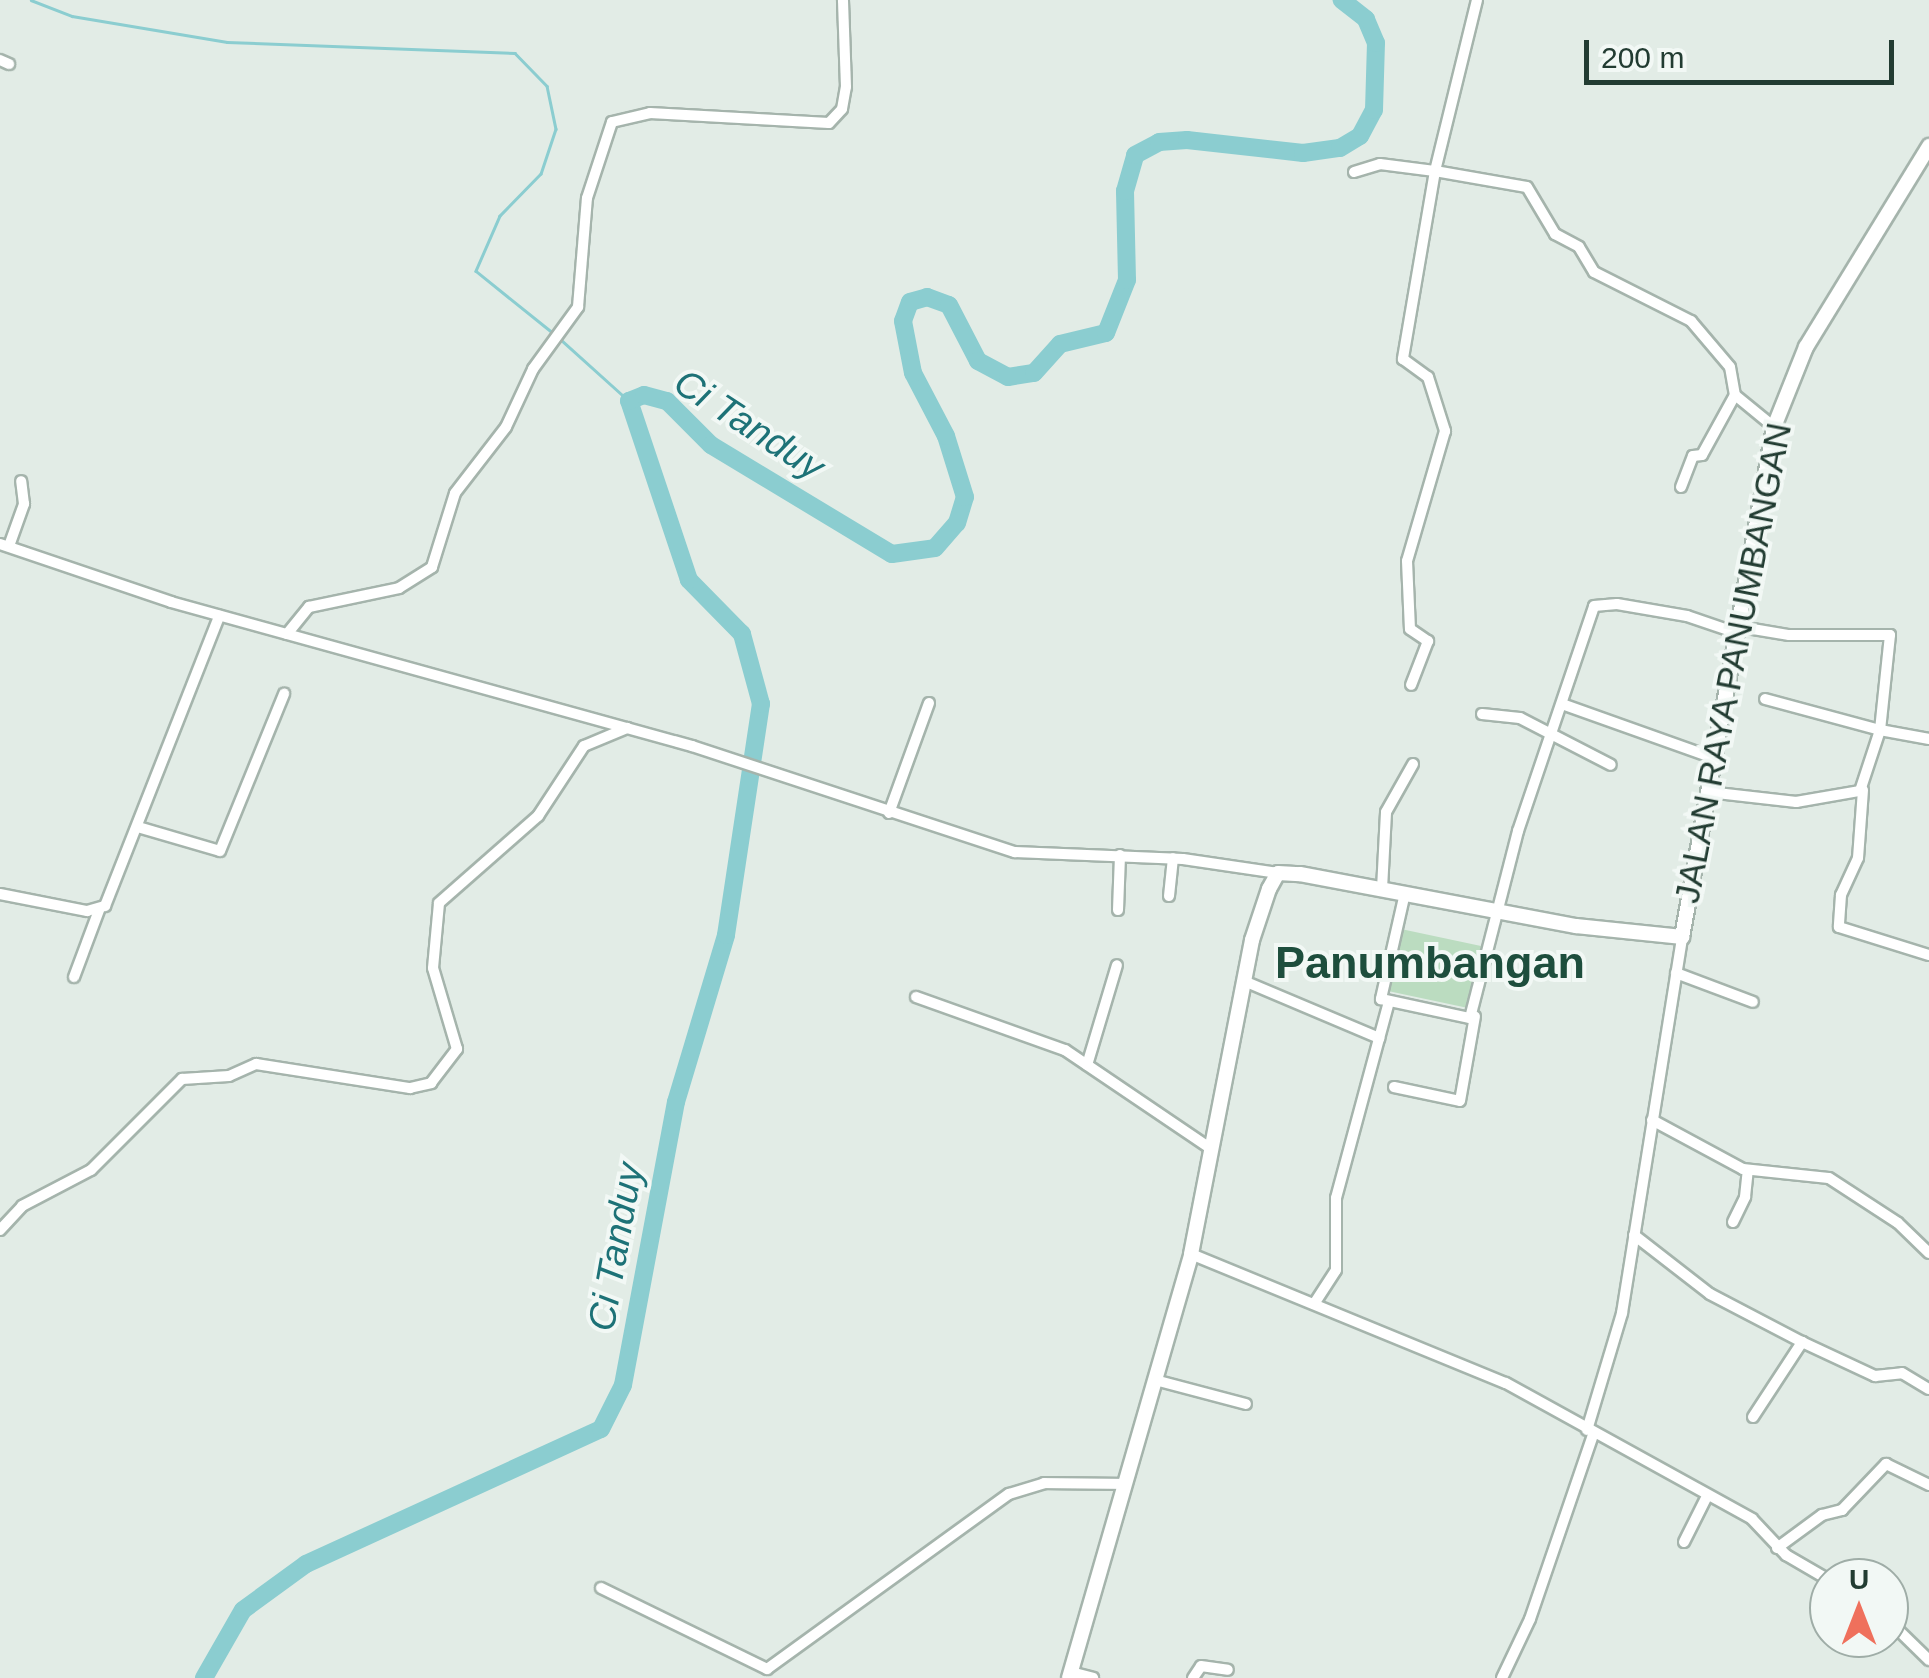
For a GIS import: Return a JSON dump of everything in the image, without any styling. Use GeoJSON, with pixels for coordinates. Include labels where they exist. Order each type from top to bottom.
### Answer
{"type":"FeatureCollection","features":[{"type":"Feature","properties":{"kind":"main road","name":"JALAN RAYA PANUMBANGAN"},"geometry":{"type":"LineString","coordinates":[[1278,873],[1404,892],[1494,912],[1682,937],[1734,629],[1774,427],[1815,332],[1929,146]]}},
{"type":"Feature","properties":{"kind":"main road"},"geometry":{"type":"LineString","coordinates":[[1070,1675],[1191,1254],[1259,913],[1278,873]]}},
{"type":"Feature","properties":{"kind":"street"},"geometry":{"type":"LineString","coordinates":[[288,634],[304,610],[399,588],[432,567],[454,493],[519,408],[544,354],[572,318],[583,289],[595,160],[612,122],[625,114],[660,113],[829,123],[842,108],[846,87],[843,0]]}},
{"type":"Feature","properties":{"kind":"street"},"geometry":{"type":"LineString","coordinates":[[1411,685],[1428,641],[1410,629],[1407,561],[1445,431],[1428,378],[1403,359],[1435,171],[1477,0]]}},
{"type":"Feature","properties":{"kind":"street"},"geometry":{"type":"LineString","coordinates":[[1354,172],[1380,164],[1527,187],[1557,236],[1578,247],[1594,272],[1691,322],[1730,367],[1734,396],[1702,455],[1693,456],[1680,487]]}},
{"type":"Feature","properties":{"kind":"street"},"geometry":{"type":"LineString","coordinates":[[1734,396],[1774,427]]}},
{"type":"Feature","properties":{"kind":"street"},"geometry":{"type":"LineString","coordinates":[[22,481],[24,504],[5,545],[219,616],[692,746],[889,813],[1032,855],[1120,854],[1278,873]]}},
{"type":"Feature","properties":{"kind":"street"},"geometry":{"type":"LineString","coordinates":[[1394,1087],[1460,1101],[1494,912],[1549,736],[1597,603],[1687,616],[1734,629],[1789,635],[1890,635],[1880,730],[1863,790],[1858,858],[1841,895],[1838,928],[1929,956]]}},
{"type":"Feature","properties":{"kind":"street"},"geometry":{"type":"LineString","coordinates":[[74,977],[99,910],[138,827],[219,616]]}},
{"type":"Feature","properties":{"kind":"street"},"geometry":{"type":"LineString","coordinates":[[138,827],[220,851],[284,694]]}},
{"type":"Feature","properties":{"kind":"street"},"geometry":{"type":"LineString","coordinates":[[1765,699],[1929,740]]}},
{"type":"Feature","properties":{"kind":"street"},"geometry":{"type":"LineString","coordinates":[[889,813],[929,703]]}},
{"type":"Feature","properties":{"kind":"street"},"geometry":{"type":"LineString","coordinates":[[1562,704],[1714,758]]}},
{"type":"Feature","properties":{"kind":"street"},"geometry":{"type":"LineString","coordinates":[[1482,714],[1520,718],[1611,765]]}},
{"type":"Feature","properties":{"kind":"street"},"geometry":{"type":"LineString","coordinates":[[0,1230],[22,1206],[91,1170],[182,1079],[229,1076],[256,1064],[410,1088],[431,1083],[457,1049],[433,968],[439,903],[538,816],[584,746],[627,728]]}},
{"type":"Feature","properties":{"kind":"street"},"geometry":{"type":"LineString","coordinates":[[1382,889],[1386,812],[1413,764]]}},
{"type":"Feature","properties":{"kind":"street"},"geometry":{"type":"LineString","coordinates":[[1708,792],[1796,802],[1863,790]]}},
{"type":"Feature","properties":{"kind":"street"},"geometry":{"type":"LineString","coordinates":[[1118,910],[1120,854]]}},
{"type":"Feature","properties":{"kind":"street"},"geometry":{"type":"LineString","coordinates":[[1168,896],[1173,858]]}},
{"type":"Feature","properties":{"kind":"street"},"geometry":{"type":"LineString","coordinates":[[1404,892],[1380,994],[1388,1002],[1464,1020],[1475,1016]]}},
{"type":"Feature","properties":{"kind":"street"},"geometry":{"type":"LineString","coordinates":[[0,894],[99,910]]}},
{"type":"Feature","properties":{"kind":"street"},"geometry":{"type":"LineString","coordinates":[[1502,1678],[1530,1618],[1590,1432],[1622,1313],[1682,937]]}},
{"type":"Feature","properties":{"kind":"street"},"geometry":{"type":"LineString","coordinates":[[1087,1065],[1117,966]]}},
{"type":"Feature","properties":{"kind":"street"},"geometry":{"type":"LineString","coordinates":[[1676,973],[1754,1002]]}},
{"type":"Feature","properties":{"kind":"street"},"geometry":{"type":"LineString","coordinates":[[1244,981],[1379,1038]]}},
{"type":"Feature","properties":{"kind":"street"},"geometry":{"type":"LineString","coordinates":[[916,997],[1024,1032],[1087,1065],[1211,1149]]}},
{"type":"Feature","properties":{"kind":"street"},"geometry":{"type":"LineString","coordinates":[[1314,1304],[1334,1276],[1336,1198],[1388,1002]]}},
{"type":"Feature","properties":{"kind":"street"},"geometry":{"type":"LineString","coordinates":[[1652,1120],[1748,1170],[1782,1168],[1829,1178],[1898,1223],[1929,1253]]}},
{"type":"Feature","properties":{"kind":"street"},"geometry":{"type":"LineString","coordinates":[[1732,1222],[1745,1197],[1748,1170]]}},
{"type":"Feature","properties":{"kind":"street"},"geometry":{"type":"LineString","coordinates":[[1634,1236],[1710,1294],[1802,1342],[1875,1376],[1902,1373],[1929,1389]]}},
{"type":"Feature","properties":{"kind":"street"},"geometry":{"type":"LineString","coordinates":[[1191,1254],[1506,1383],[1706,1498],[1752,1519],[1777,1548],[1809,1568]]}},
{"type":"Feature","properties":{"kind":"street"},"geometry":{"type":"LineString","coordinates":[[1754,1416],[1802,1342]]}},
{"type":"Feature","properties":{"kind":"street"},"geometry":{"type":"LineString","coordinates":[[1155,1380],[1246,1404]]}},
{"type":"Feature","properties":{"kind":"street"},"geometry":{"type":"LineString","coordinates":[[1777,1548],[1822,1514],[1842,1510],[1886,1464],[1929,1485]]}},
{"type":"Feature","properties":{"kind":"street"},"geometry":{"type":"LineString","coordinates":[[601,1588],[767,1669],[1009,1494],[1044,1483],[1124,1484]]}},
{"type":"Feature","properties":{"kind":"street"},"geometry":{"type":"LineString","coordinates":[[1684,1542],[1706,1498]]}},
{"type":"Feature","properties":{"kind":"street"},"geometry":{"type":"LineString","coordinates":[[1909,1641],[1929,1660]]}},
{"type":"Feature","properties":{"kind":"street"},"geometry":{"type":"LineString","coordinates":[[1193,1678],[1200,1666],[1228,1670]]}},
{"type":"Feature","properties":{"kind":"street"},"geometry":{"type":"LineString","coordinates":[[1070,1675],[1093,1678]]}},
{"type":"Feature","properties":{"kind":"green space"},"geometry":{"type":"Polygon","coordinates":[[[1401,929],[1481,946],[1468,1008],[1388,991],[1401,929]]]}},
{"type":"Feature","properties":{"kind":"waterway"},"geometry":{"type":"LineString","coordinates":[[31,0],[72,16],[227,42],[515,53],[547,86],[556,129],[541,174],[500,216],[476,271],[552,332]]}},
{"type":"Feature","properties":{"kind":"waterway","name":"Ci Tanduy"},"geometry":{"type":"LineString","coordinates":[[204,1678],[243,1610],[306,1564],[601,1429],[623,1385],[676,1102],[726,935],[761,704],[742,634],[689,580],[629,401],[644,395],[667,401],[711,445],[892,554],[935,548],[957,523],[965,497],[946,436],[913,373],[903,321],[910,302],[927,297],[949,305],[978,361],[1008,377],[1034,373],[1060,344],[1106,333],[1127,280],[1125,191],[1135,155],[1159,142],[1187,140],[1303,153],[1340,148],[1360,136],[1374,110],[1376,43],[1366,19],[1342,0]]}},
{"type":"Feature","properties":{"kind":"waterway"},"geometry":{"type":"LineString","coordinates":[[558,337],[629,401]]}},
{"type":"Feature","properties":{"kind":"district","name":"Panumbangan"},"geometry":{"type":"Point","coordinates":[1430,963]}}]}
